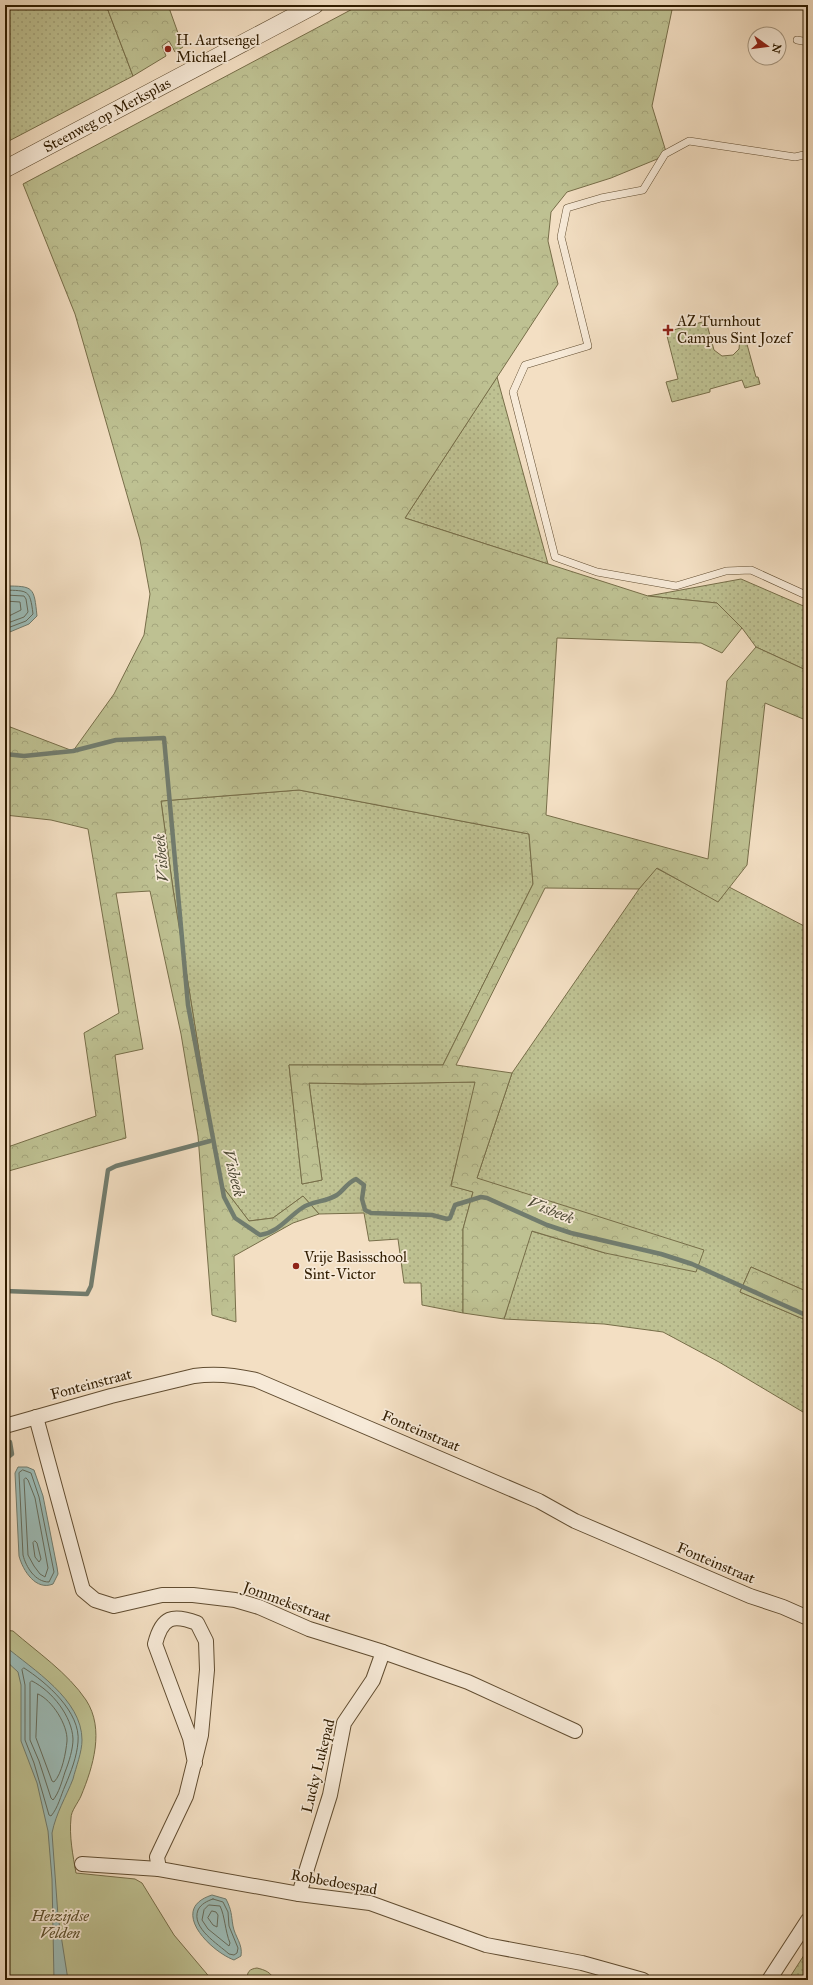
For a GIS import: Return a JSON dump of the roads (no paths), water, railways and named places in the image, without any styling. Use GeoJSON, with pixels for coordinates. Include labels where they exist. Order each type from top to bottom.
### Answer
{"type":"FeatureCollection","features":[{"type":"Feature","properties":{"kind":"street","name":"Steenweg op Merksplas"},"geometry":{"type":"LineString","coordinates":[[5,169],[315,5]]}},
{"type":"Feature","properties":{"kind":"street","name":"Fonteinstraat"},"geometry":{"type":"LineString","coordinates":[[5,1426],[111,1396],[194,1376],[207,1374],[229,1375],[256,1380],[532,1498],[582,1524],[750,1596],[783,1607],[808,1618]]}},
{"type":"Feature","properties":{"kind":"street","name":"Jommekestraat"},"geometry":{"type":"LineString","coordinates":[[36,1417],[83,1590],[94,1600],[114,1606],[162,1595],[193,1595],[229,1599],[259,1608],[309,1629],[383,1652],[468,1682],[575,1731]]}},
{"type":"Feature","properties":{"kind":"street"},"geometry":{"type":"LineString","coordinates":[[159,1869],[157,1858],[186,1796],[195,1763],[205,1709],[207,1670],[206,1641],[197,1623],[180,1617],[170,1618],[163,1624],[155,1644],[190,1738],[195,1763]]}},
{"type":"Feature","properties":{"kind":"street","name":"Lucky Lukepad"},"geometry":{"type":"LineString","coordinates":[[299,1894],[330,1795],[344,1723],[373,1680],[383,1652]]}},
{"type":"Feature","properties":{"kind":"street","name":"Robbedoespad"},"geometry":{"type":"LineString","coordinates":[[82,1864],[159,1869],[299,1894],[370,1903],[486,1945],[582,1963],[643,1980]]}},
{"type":"Feature","properties":{"kind":"street"},"geometry":{"type":"LineString","coordinates":[[769,1980],[808,1920]]}},
{"type":"Feature","properties":{"kind":"lane"},"geometry":{"type":"LineString","coordinates":[[797,40],[808,42]]}},
{"type":"Feature","properties":{"kind":"lane"},"geometry":{"type":"LineString","coordinates":[[808,154],[795,157],[689,141],[665,154],[643,190],[567,208],[561,237],[588,346],[525,365],[513,392],[555,557],[597,572],[676,586],[726,571],[751,570],[808,596]]}},
{"type":"Feature","properties":{"kind":"water"},"geometry":{"type":"Polygon","coordinates":[[[5,586],[22,587],[31,590],[35,599],[37,616],[29,624],[5,634],[5,586]]]}},
{"type":"Feature","properties":{"kind":"water"},"geometry":{"type":"Polygon","coordinates":[[[18,1467],[27,1467],[34,1470],[43,1496],[58,1574],[53,1584],[41,1585],[31,1578],[24,1568],[19,1556],[15,1473],[18,1467]]]}},
{"type":"Feature","properties":{"kind":"water"},"geometry":{"type":"Polygon","coordinates":[[[5,1646],[42,1675],[54,1687],[74,1711],[80,1725],[82,1745],[80,1754],[73,1779],[52,1833],[58,1916],[68,1980],[54,1980],[52,1879],[48,1831],[37,1783],[21,1741],[21,1685],[18,1672],[5,1660],[5,1646]]]}},
{"type":"Feature","properties":{"kind":"water"},"geometry":{"type":"Polygon","coordinates":[[[212,1895],[226,1899],[231,1912],[234,1930],[241,1948],[241,1956],[234,1960],[214,1948],[205,1939],[193,1919],[194,1910],[199,1901],[212,1895]]]}},
{"type":"Feature","properties":{"kind":"waterway","name":"Visbeek"},"geometry":{"type":"LineString","coordinates":[[5,754],[24,756],[73,751],[116,740],[164,738],[188,1005],[224,1197],[235,1218],[260,1235],[267,1233],[278,1228],[306,1206],[337,1195],[350,1182],[356,1179],[364,1185],[362,1199],[365,1210],[371,1213],[432,1215],[447,1219],[450,1218],[455,1205],[481,1197],[487,1198],[547,1225],[571,1233],[661,1254],[692,1264],[808,1316]]}},
{"type":"Feature","properties":{"kind":"waterway"},"geometry":{"type":"LineString","coordinates":[[5,1291],[87,1294],[91,1286],[108,1170],[116,1166],[210,1141]]}},
{"type":"Feature","properties":{"kind":"waterway"},"geometry":{"type":"LineString","coordinates":[[7,1458],[12,1454],[10,1442]]}},
{"type":"Feature","properties":{"kind":"place","name":"H. Aartsengel Michael"},"geometry":{"type":"Point","coordinates":[168,49]}},
{"type":"Feature","properties":{"kind":"place","name":"AZ Turnhout Campus Sint Jozef"},"geometry":{"type":"Point","coordinates":[668,330]}},
{"type":"Feature","properties":{"kind":"place","name":"Vrije Basisschool Sint-Victor"},"geometry":{"type":"Point","coordinates":[296,1266]}},
{"type":"Feature","properties":{"kind":"park label","name":"Heizijdse Velden"},"geometry":{"type":"Point","coordinates":[60,1924]}}]}
